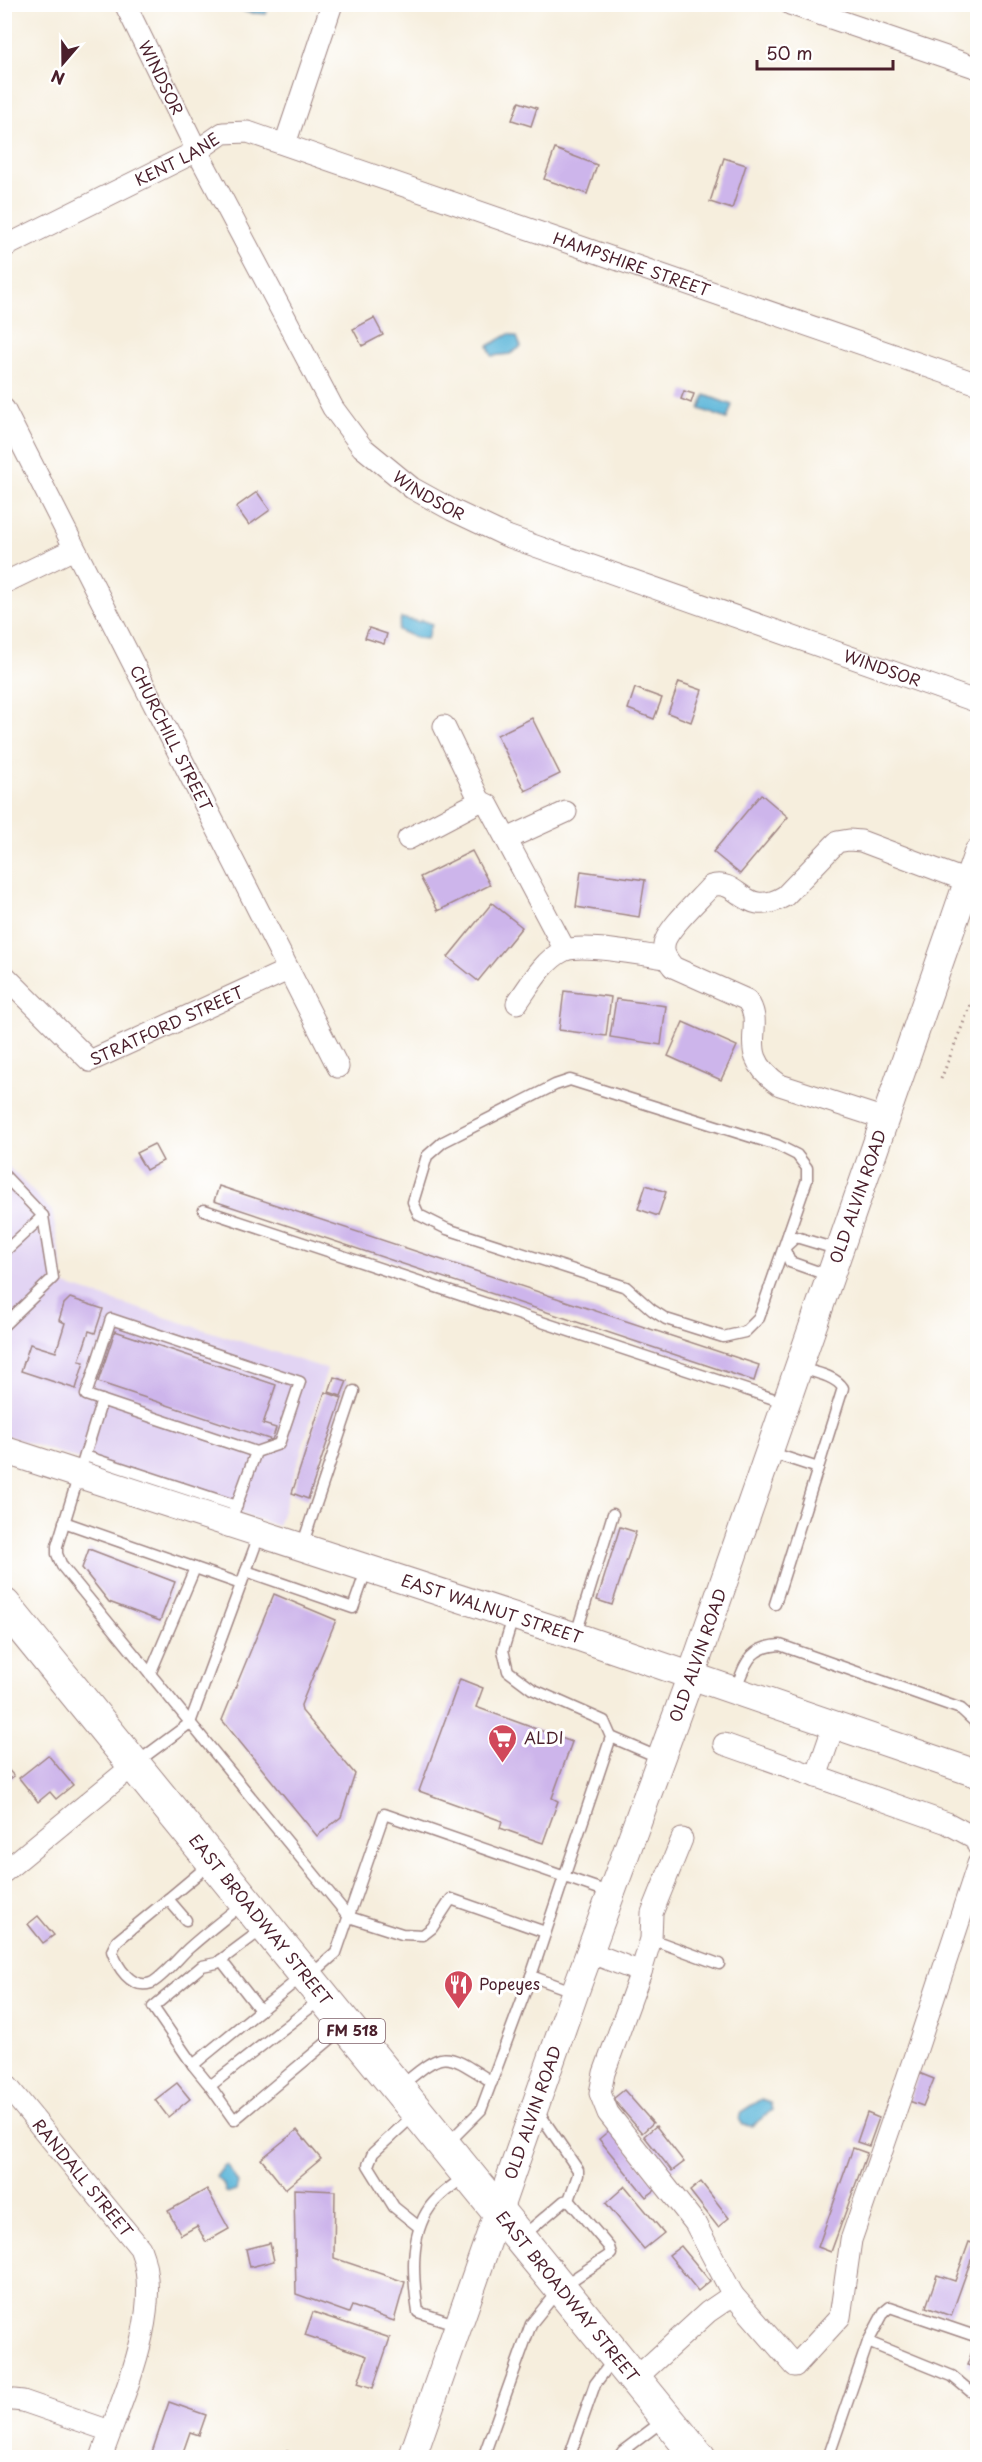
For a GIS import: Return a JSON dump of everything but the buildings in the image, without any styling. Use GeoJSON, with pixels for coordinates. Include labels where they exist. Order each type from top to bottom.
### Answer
{"type":"FeatureCollection","features":[{"type":"Feature","properties":{"kind":"main road","name":"EAST BROADWAY STREET"},"geometry":{"type":"LineString","coordinates":[[4,1605],[699,2457]]}},
{"type":"Feature","properties":{"kind":"street","name":"WINDSOR"},"geometry":{"type":"LineString","coordinates":[[125,4],[197,151],[333,408],[362,447],[412,488],[507,536],[978,702]]}},
{"type":"Feature","properties":{"kind":"street"},"geometry":{"type":"LineString","coordinates":[[285,144],[332,4]]}},
{"type":"Feature","properties":{"kind":"street"},"geometry":{"type":"LineString","coordinates":[[790,4],[978,68]]}},
{"type":"Feature","properties":{"kind":"street","name":"KENT LANE"},"geometry":{"type":"LineString","coordinates":[[4,247],[197,151],[223,133],[248,132],[285,144]]}},
{"type":"Feature","properties":{"kind":"street","name":"HAMPSHIRE STREET"},"geometry":{"type":"LineString","coordinates":[[285,144],[978,384]]}},
{"type":"Feature","properties":{"kind":"street","name":"CHURCHILL STREET"},"geometry":{"type":"LineString","coordinates":[[4,409],[338,1067]]}},
{"type":"Feature","properties":{"kind":"street"},"geometry":{"type":"LineString","coordinates":[[4,583],[74,549]]}},
{"type":"Feature","properties":{"kind":"street"},"geometry":{"type":"LineString","coordinates":[[444,726],[480,801],[488,805],[507,838],[565,950]]}},
{"type":"Feature","properties":{"kind":"street"},"geometry":{"type":"LineString","coordinates":[[408,839],[480,801]]}},
{"type":"Feature","properties":{"kind":"street"},"geometry":{"type":"LineString","coordinates":[[507,838],[566,812]]}},
{"type":"Feature","properties":{"kind":"street"},"geometry":{"type":"LineString","coordinates":[[885,1119],[780,1085],[768,1077],[757,1063],[753,1052],[753,1015],[747,1000],[674,967],[665,958],[663,944],[668,934],[711,886],[719,884],[727,886],[755,904],[777,901],[785,896],[837,842],[849,840],[861,842],[967,881]]}},
{"type":"Feature","properties":{"kind":"street","name":"OLD ALVIN ROAD"},"geometry":{"type":"LineString","coordinates":[[412,2457],[575,1992],[691,1676],[978,852]]}},
{"type":"Feature","properties":{"kind":"street"},"geometry":{"type":"LineString","coordinates":[[518,1003],[548,962],[565,950],[583,947],[665,958]]}},
{"type":"Feature","properties":{"kind":"street","name":"STRATFORD STREET"},"geometry":{"type":"LineString","coordinates":[[4,975],[90,1061],[288,970]]}},
{"type":"Feature","properties":{"kind":"street","name":"EAST WALNUT STREET"},"geometry":{"type":"LineString","coordinates":[[4,1450],[82,1465],[233,1514],[260,1533],[575,1636],[834,1725],[976,1769]]}},
{"type":"Feature","properties":{"kind":"street"},"geometry":{"type":"LineString","coordinates":[[816,1777],[834,1725]]}},
{"type":"Feature","properties":{"kind":"street"},"geometry":{"type":"LineString","coordinates":[[724,1744],[947,1823],[975,1838],[978,1846]]}},
{"type":"Feature","properties":{"kind":"street"},"geometry":{"type":"LineString","coordinates":[[4,1872],[135,1764]]}},
{"type":"Feature","properties":{"kind":"street"},"geometry":{"type":"LineString","coordinates":[[682,1839],[652,1913],[651,1939],[604,2073],[600,2093],[608,2113],[695,2223],[734,2295],[795,2366],[840,2317],[851,2240],[978,1864]]}},
{"type":"Feature","properties":{"kind":"street"},"geometry":{"type":"LineString","coordinates":[[590,1952],[641,1972]]}},
{"type":"Feature","properties":{"kind":"street","name":"RANDALL STREET"},"geometry":{"type":"LineString","coordinates":[[4,2082],[140,2248],[146,2263],[148,2309],[143,2336],[101,2457]]}},
{"type":"Feature","properties":{"kind":"street"},"geometry":{"type":"LineString","coordinates":[[625,2368],[734,2295]]}},
{"type":"Feature","properties":{"kind":"street"},"geometry":{"type":"LineString","coordinates":[[4,2399],[23,2401],[110,2431]]}},
{"type":"Feature","properties":{"kind":"lane"},"geometry":{"type":"LineString","coordinates":[[830,1277],[790,1262],[784,1248],[807,1180],[807,1168],[797,1155],[777,1145],[570,1080],[555,1084],[443,1142],[427,1156],[413,1202],[419,1215],[447,1230],[626,1287],[666,1319],[723,1336],[745,1332],[759,1318],[784,1248],[796,1237],[840,1250]]}},
{"type":"Feature","properties":{"kind":"lane"},"geometry":{"type":"LineString","coordinates":[[4,1175],[43,1216],[53,1278],[4,1325]]}},
{"type":"Feature","properties":{"kind":"lane"},"geometry":{"type":"LineString","coordinates":[[204,1210],[786,1403]]}},
{"type":"Feature","properties":{"kind":"lane"},"geometry":{"type":"LineString","coordinates":[[4,1252],[43,1216]]}},
{"type":"Feature","properties":{"kind":"lane"},"geometry":{"type":"LineString","coordinates":[[111,1319],[300,1382],[279,1444],[256,1452],[86,1395],[111,1319]]}},
{"type":"Feature","properties":{"kind":"lane"},"geometry":{"type":"LineString","coordinates":[[775,1604],[843,1388],[839,1382],[799,1368]]}},
{"type":"Feature","properties":{"kind":"lane"},"geometry":{"type":"LineString","coordinates":[[302,1546],[354,1391]]}},
{"type":"Feature","properties":{"kind":"lane"},"geometry":{"type":"LineString","coordinates":[[102,1400],[57,1546],[57,1554],[62,1566],[349,1917],[402,1934],[423,1935],[432,1928],[451,1899],[545,1932]]}},
{"type":"Feature","properties":{"kind":"lane"},"geometry":{"type":"LineString","coordinates":[[233,1514],[256,1452]]}},
{"type":"Feature","properties":{"kind":"lane"},"geometry":{"type":"LineString","coordinates":[[769,1452],[818,1468]]}},
{"type":"Feature","properties":{"kind":"lane"},"geometry":{"type":"LineString","coordinates":[[575,1636],[613,1514]]}},
{"type":"Feature","properties":{"kind":"lane"},"geometry":{"type":"LineString","coordinates":[[64,1522],[241,1584]]}},
{"type":"Feature","properties":{"kind":"lane"},"geometry":{"type":"LineString","coordinates":[[135,1764],[190,1723],[260,1533]]}},
{"type":"Feature","properties":{"kind":"lane"},"geometry":{"type":"LineString","coordinates":[[246,1571],[353,1608],[367,1567]]}},
{"type":"Feature","properties":{"kind":"lane"},"geometry":{"type":"LineString","coordinates":[[150,1674],[195,1568]]}},
{"type":"Feature","properties":{"kind":"lane"},"geometry":{"type":"LineString","coordinates":[[446,2145],[481,2110],[531,1976],[611,1737],[604,1721],[532,1689],[508,1671],[503,1650],[513,1616]]}},
{"type":"Feature","properties":{"kind":"lane"},"geometry":{"type":"LineString","coordinates":[[734,1691],[748,1657],[765,1646],[780,1645],[961,1710],[976,1723],[978,1728]]}},
{"type":"Feature","properties":{"kind":"lane"},"geometry":{"type":"LineString","coordinates":[[611,1737],[660,1758]]}},
{"type":"Feature","properties":{"kind":"lane"},"geometry":{"type":"LineString","coordinates":[[210,2086],[313,1982],[336,1953],[384,1814],[611,1893]]}},
{"type":"Feature","properties":{"kind":"lane"},"geometry":{"type":"LineString","coordinates":[[214,1861],[117,1941],[112,1951],[116,1965],[140,1984],[152,1983],[190,1947],[246,1900]]}},
{"type":"Feature","properties":{"kind":"lane"},"geometry":{"type":"LineString","coordinates":[[168,1899],[186,1920]]}},
{"type":"Feature","properties":{"kind":"lane"},"geometry":{"type":"LineString","coordinates":[[267,1926],[221,1960],[202,1966],[153,2007],[234,2120],[348,2025]]}},
{"type":"Feature","properties":{"kind":"lane"},"geometry":{"type":"LineString","coordinates":[[651,1939],[719,1964]]}},
{"type":"Feature","properties":{"kind":"lane"},"geometry":{"type":"LineString","coordinates":[[221,1960],[260,2010]]}},
{"type":"Feature","properties":{"kind":"lane"},"geometry":{"type":"LineString","coordinates":[[531,1976],[575,1992]]}},
{"type":"Feature","properties":{"kind":"lane"},"geometry":{"type":"LineString","coordinates":[[193,2065],[260,2010],[313,1982]]}},
{"type":"Feature","properties":{"kind":"lane"},"geometry":{"type":"LineString","coordinates":[[419,2227],[394,2207],[368,2165],[373,2153],[436,2059],[456,2058],[492,2082]]}},
{"type":"Feature","properties":{"kind":"lane"},"geometry":{"type":"LineString","coordinates":[[535,2107],[578,2170],[579,2175],[569,2200]]}},
{"type":"Feature","properties":{"kind":"lane"},"geometry":{"type":"LineString","coordinates":[[458,2325],[418,2312],[414,2286],[419,2227],[431,2205],[468,2174]]}},
{"type":"Feature","properties":{"kind":"lane"},"geometry":{"type":"LineString","coordinates":[[519,2238],[564,2201],[569,2200]]}},
{"type":"Feature","properties":{"kind":"lane"},"geometry":{"type":"LineString","coordinates":[[483,2457],[531,2324],[560,2288],[610,2254],[609,2247],[569,2200]]}},
{"type":"Feature","properties":{"kind":"lane"},"geometry":{"type":"LineString","coordinates":[[828,2457],[868,2342],[884,2312],[890,2307],[978,2337]]}},
{"type":"Feature","properties":{"kind":"lane"},"geometry":{"type":"LineString","coordinates":[[868,2342],[952,2376],[970,2391],[978,2394]]}},
{"type":"Feature","properties":{"kind":"lane"},"geometry":{"type":"LineString","coordinates":[[569,2457],[595,2384],[625,2368]]}},
{"type":"Feature","properties":{"kind":"lane"},"geometry":{"type":"LineString","coordinates":[[618,2457],[667,2418]]}},
{"type":"Feature","properties":{"kind":"path"},"geometry":{"type":"LineString","coordinates":[[941,1079],[978,986]]}},
{"type":"Feature","properties":{"kind":"shaded area"},"geometry":{"type":"Polygon","coordinates":[[[5,1163],[52,1211],[63,1273],[5,1330],[5,1163]]]}},
{"type":"Feature","properties":{"kind":"shaded area"},"geometry":{"type":"Polygon","coordinates":[[[59,1283],[327,1369],[278,1526],[5,1435],[5,1337],[59,1283]]]}},
{"type":"Feature","properties":{"kind":"water"},"geometry":{"type":"Polygon","coordinates":[[[238,5],[269,5],[266,14],[246,12],[238,5]]]}},
{"type":"Feature","properties":{"kind":"water"},"geometry":{"type":"Polygon","coordinates":[[[509,334],[517,337],[521,347],[510,354],[492,356],[488,346],[509,334]]]}},
{"type":"Feature","properties":{"kind":"water"},"geometry":{"type":"Polygon","coordinates":[[[705,395],[732,405],[727,419],[700,409],[705,395]]]}},
{"type":"Feature","properties":{"kind":"water"},"geometry":{"type":"Polygon","coordinates":[[[401,618],[420,622],[421,620],[432,624],[427,639],[416,638],[398,630],[401,618]]]}},
{"type":"Feature","properties":{"kind":"water"},"geometry":{"type":"Polygon","coordinates":[[[761,2099],[770,2102],[772,2110],[752,2126],[743,2125],[739,2119],[741,2112],[761,2099]]]}},
{"type":"Feature","properties":{"kind":"water"},"geometry":{"type":"Polygon","coordinates":[[[227,2165],[238,2183],[236,2191],[230,2193],[226,2192],[223,2183],[216,2177],[227,2165]]]}},
{"type":"Feature","properties":{"kind":"place","name":"ALDI"},"geometry":{"type":"Point","coordinates":[503,1764]}},
{"type":"Feature","properties":{"kind":"place","name":"Popeyes"},"geometry":{"type":"Point","coordinates":[458,2010]}}]}
